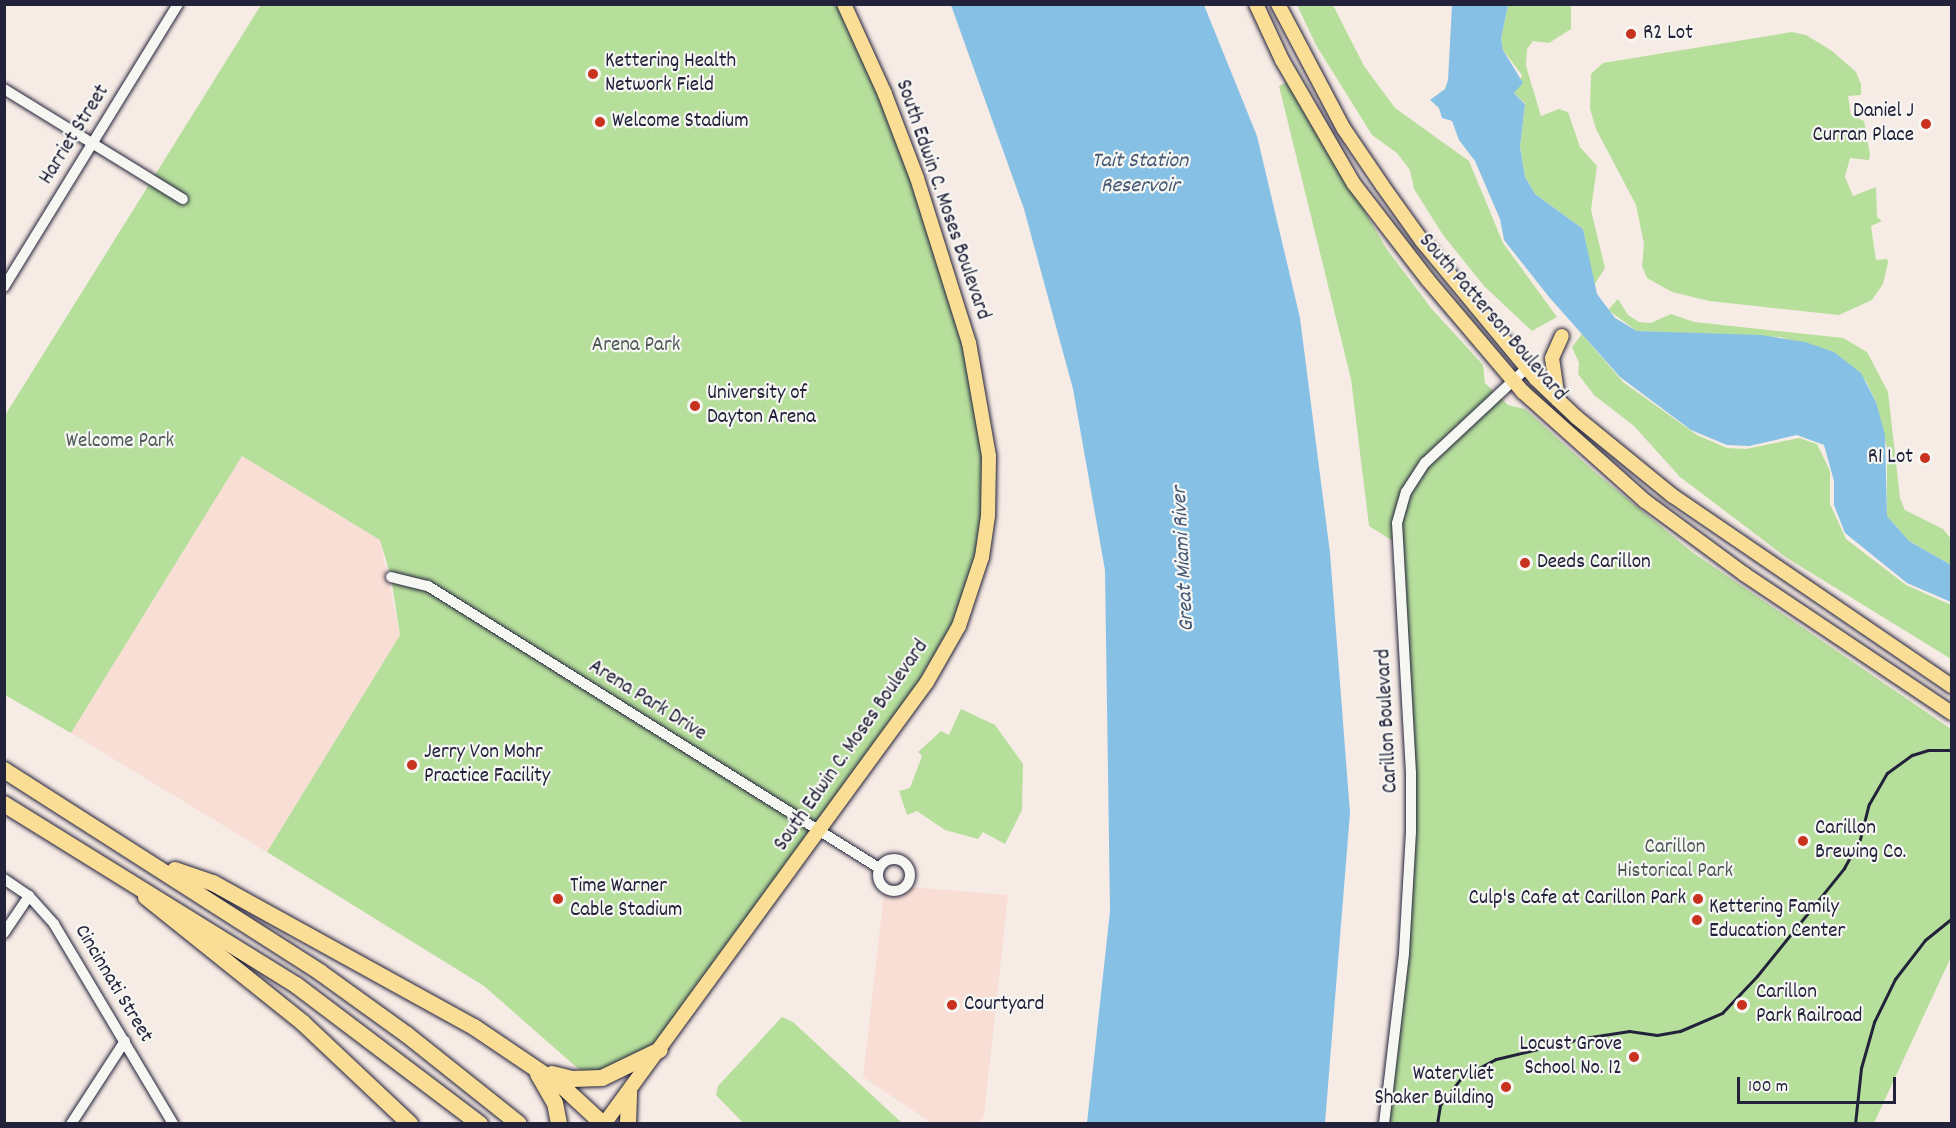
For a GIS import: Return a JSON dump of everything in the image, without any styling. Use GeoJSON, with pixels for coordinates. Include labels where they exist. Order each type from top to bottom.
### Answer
{"type":"FeatureCollection","features":[{"type":"Feature","properties":{"kind":"highway"},"geometry":{"type":"LineString","coordinates":[[4,770],[148,860],[349,992],[519,1124]]}},
{"type":"Feature","properties":{"kind":"highway"},"geometry":{"type":"LineString","coordinates":[[4,804],[129,879],[296,985],[480,1124]]}},
{"type":"Feature","properties":{"kind":"highway"},"geometry":{"type":"LineString","coordinates":[[148,860],[213,883],[474,1027],[532,1066],[604,1124]]}},
{"type":"Feature","properties":{"kind":"highway"},"geometry":{"type":"LineString","coordinates":[[129,879],[164,914],[303,1023],[410,1124]]}},
{"type":"Feature","properties":{"kind":"highway"},"geometry":{"type":"LineString","coordinates":[[532,1066],[558,1076],[591,1080],[625,1069],[660,1050]]}},
{"type":"Feature","properties":{"kind":"highway"},"geometry":{"type":"LineString","coordinates":[[532,1066],[549,1089],[559,1124]]}},
{"type":"Feature","properties":{"kind":"highway"},"geometry":{"type":"LineString","coordinates":[[628,1092],[628,1124]]}},
{"type":"Feature","properties":{"kind":"main road","name":"South Edwin C. Moses Boulevard"},"geometry":{"type":"LineString","coordinates":[[604,1124],[927,682],[959,626],[982,557],[990,476],[981,395],[941,248],[885,94],[844,4]]}},
{"type":"Feature","properties":{"kind":"main road","name":"South Patterson Boulevard"},"geometry":{"type":"LineString","coordinates":[[1256,4],[1282,60],[1354,184],[1405,252],[1513,379],[1593,458],[1645,501],[1744,573],[1952,713]]}},
{"type":"Feature","properties":{"kind":"main road","name":"South Patterson Boulevard"},"geometry":{"type":"LineString","coordinates":[[1278,4],[1344,129],[1382,185],[1527,368],[1558,400],[1673,496],[1952,686]]}},
{"type":"Feature","properties":{"kind":"main road"},"geometry":{"type":"LineString","coordinates":[[1558,400],[1552,358],[1562,336]]}},
{"type":"Feature","properties":{"kind":"street","name":"Harriet Street"},"geometry":{"type":"LineString","coordinates":[[4,287],[178,4]]}},
{"type":"Feature","properties":{"kind":"street"},"geometry":{"type":"LineString","coordinates":[[4,89],[183,199]]}},
{"type":"Feature","properties":{"kind":"street","name":"Carillon Boulevard"},"geometry":{"type":"LineString","coordinates":[[1384,1124],[1403,963],[1410,832],[1411,773],[1397,523],[1406,492],[1425,463],[1527,368]]}},
{"type":"Feature","properties":{"kind":"street","name":"Arena Park Drive"},"geometry":{"type":"LineString","coordinates":[[391,577],[428,586],[879,868]]}},
{"type":"Feature","properties":{"kind":"street","name":"Cincinnati Street"},"geometry":{"type":"LineString","coordinates":[[4,879],[29,896],[54,924],[126,1041],[173,1124]]}},
{"type":"Feature","properties":{"kind":"street"},"geometry":{"type":"LineString","coordinates":[[4,933],[29,896]]}},
{"type":"Feature","properties":{"kind":"street"},"geometry":{"type":"LineString","coordinates":[[71,1124],[126,1041]]}},
{"type":"Feature","properties":{"kind":"shaded area"},"geometry":{"type":"Polygon","coordinates":[[[242,456],[380,540],[400,635],[267,852],[71,733],[242,456]]]}},
{"type":"Feature","properties":{"kind":"shaded area"},"geometry":{"type":"Polygon","coordinates":[[[885,885],[1008,895],[984,1116],[979,1123],[932,1123],[863,1077],[885,885]]]}},
{"type":"Feature","properties":{"kind":"green space","name":"Arena Park"},"geometry":{"type":"Polygon","coordinates":[[[261,5],[844,5],[885,94],[981,395],[988,516],[959,626],[671,1036],[591,1080],[484,986],[267,852],[400,635],[391,577],[380,540],[242,456],[71,733],[5,695],[4,417],[261,5]]]}},
{"type":"Feature","properties":{"kind":"green space"},"geometry":{"type":"Polygon","coordinates":[[[1297,5],[1333,5],[1364,66],[1395,108],[1469,161],[1503,243],[1557,317],[1532,331],[1484,286],[1443,235],[1414,189],[1410,170],[1397,153],[1372,135],[1316,45],[1297,5]]]}},
{"type":"Feature","properties":{"kind":"green space"},"geometry":{"type":"Polygon","coordinates":[[[1508,5],[1571,5],[1571,29],[1549,43],[1533,41],[1527,49],[1526,66],[1541,116],[1559,109],[1568,112],[1580,147],[1597,166],[1591,210],[1605,268],[1594,285],[1583,229],[1535,194],[1525,177],[1520,147],[1525,103],[1514,93],[1522,75],[1503,50],[1501,39],[1508,5]]]}},
{"type":"Feature","properties":{"kind":"green space"},"geometry":{"type":"Polygon","coordinates":[[[1792,32],[1806,35],[1832,51],[1856,72],[1861,84],[1861,95],[1848,96],[1851,115],[1864,121],[1870,155],[1869,160],[1850,158],[1845,177],[1853,196],[1876,187],[1877,217],[1882,221],[1871,226],[1876,260],[1887,259],[1888,262],[1883,284],[1872,300],[1839,315],[1709,301],[1672,292],[1647,278],[1642,266],[1644,244],[1636,205],[1596,129],[1590,109],[1591,74],[1603,63],[1792,32]]]}},
{"type":"Feature","properties":{"kind":"green space","name":"Carillon Historical Park"},"geometry":{"type":"Polygon","coordinates":[[[1289,81],[1386,248],[1431,308],[1483,365],[1485,383],[1508,405],[1525,409],[1597,474],[1692,552],[1951,729],[1951,957],[1874,1123],[1384,1123],[1411,832],[1396,543],[1369,526],[1351,379],[1279,86],[1289,81]]]}},
{"type":"Feature","properties":{"kind":"green space"},"geometry":{"type":"Polygon","coordinates":[[[1618,299],[1628,315],[1639,322],[1651,323],[1671,314],[1694,322],[1843,338],[1867,352],[1888,392],[1900,498],[1905,510],[1943,529],[1951,539],[1951,565],[1909,541],[1887,516],[1887,448],[1876,402],[1866,381],[1834,352],[1780,337],[1637,331],[1608,310],[1618,299]]]}},
{"type":"Feature","properties":{"kind":"green space"},"geometry":{"type":"Polygon","coordinates":[[[1582,334],[1623,382],[1697,435],[1727,448],[1746,449],[1799,438],[1817,444],[1830,471],[1830,504],[1846,539],[1906,585],[1951,605],[1951,659],[1787,558],[1680,477],[1634,426],[1594,395],[1578,374],[1579,363],[1572,347],[1582,334]]]}},
{"type":"Feature","properties":{"kind":"green space"},"geometry":{"type":"Polygon","coordinates":[[[961,709],[995,725],[1023,764],[1022,810],[1005,844],[983,832],[978,839],[945,830],[917,811],[907,815],[899,791],[910,788],[922,756],[918,752],[941,731],[949,735],[961,709]]]}},
{"type":"Feature","properties":{"kind":"green space"},"geometry":{"type":"Polygon","coordinates":[[[782,1017],[793,1022],[902,1123],[743,1123],[716,1095],[718,1086],[782,1017]]]}},
{"type":"Feature","properties":{"kind":"water","name":"Tait Station Reservoir"},"geometry":{"type":"Polygon","coordinates":[[[951,5],[1204,5],[1257,136],[1300,318],[1330,553],[1350,813],[1325,1123],[1087,1123],[1110,911],[1105,570],[1073,389],[1024,209],[951,5]]]}},
{"type":"Feature","properties":{"kind":"water"},"geometry":{"type":"Polygon","coordinates":[[[1452,5],[1508,5],[1501,39],[1503,50],[1523,83],[1514,93],[1525,104],[1520,147],[1525,177],[1535,194],[1583,229],[1597,294],[1615,318],[1637,331],[1761,335],[1805,342],[1834,352],[1861,373],[1876,402],[1885,435],[1887,516],[1909,541],[1951,565],[1951,602],[1907,583],[1845,533],[1834,505],[1834,481],[1824,445],[1797,435],[1749,446],[1727,445],[1691,430],[1620,377],[1549,297],[1504,240],[1500,219],[1475,161],[1459,140],[1452,121],[1442,118],[1439,108],[1430,100],[1445,89],[1448,80],[1452,5]]]}},
{"type":"Feature","properties":{"kind":"railway"},"geometry":{"type":"LineString","coordinates":[[1437,1124],[1440,1105],[1462,1077],[1496,1059],[1584,1038],[1629,1031],[1657,1035],[1680,1031],[1722,1013],[1757,976],[1844,868],[1860,839],[1869,804],[1887,773],[1912,755],[1928,750],[1952,750]]}},
{"type":"Feature","properties":{"kind":"railway"},"geometry":{"type":"LineString","coordinates":[[1855,1124],[1861,1068],[1874,1022],[1895,979],[1925,940],[1952,918]]}},
{"type":"Feature","properties":{"kind":"place","name":"R2 Lot"},"geometry":{"type":"Point","coordinates":[1631,34]}},
{"type":"Feature","properties":{"kind":"place","name":"Kettering Health Network Field"},"geometry":{"type":"Point","coordinates":[593,74]}},
{"type":"Feature","properties":{"kind":"place","name":"Welcome Stadium"},"geometry":{"type":"Point","coordinates":[600,122]}},
{"type":"Feature","properties":{"kind":"place","name":"Daniel J Curran Place"},"geometry":{"type":"Point","coordinates":[1926,124]}},
{"type":"Feature","properties":{"kind":"place","name":"University of Dayton Arena"},"geometry":{"type":"Point","coordinates":[695,406]}},
{"type":"Feature","properties":{"kind":"place","name":"R1 Lot"},"geometry":{"type":"Point","coordinates":[1925,458]}},
{"type":"Feature","properties":{"kind":"place","name":"Deeds Carillon"},"geometry":{"type":"Point","coordinates":[1525,563]}},
{"type":"Feature","properties":{"kind":"place","name":"Jerry Von Mohr Practice Facility"},"geometry":{"type":"Point","coordinates":[412,765]}},
{"type":"Feature","properties":{"kind":"place","name":"Carillon Brewing Co."},"geometry":{"type":"Point","coordinates":[1803,841]}},
{"type":"Feature","properties":{"kind":"place","name":"Time Warner Cable Stadium"},"geometry":{"type":"Point","coordinates":[558,899]}},
{"type":"Feature","properties":{"kind":"place","name":"Culp's Cafe at Carillon Park"},"geometry":{"type":"Point","coordinates":[1698,899]}},
{"type":"Feature","properties":{"kind":"place","name":"Kettering Family Education Center"},"geometry":{"type":"Point","coordinates":[1697,920]}},
{"type":"Feature","properties":{"kind":"place","name":"Courtyard"},"geometry":{"type":"Point","coordinates":[952,1005]}},
{"type":"Feature","properties":{"kind":"place","name":"Carillon Park Railroad"},"geometry":{"type":"Point","coordinates":[1742,1005]}},
{"type":"Feature","properties":{"kind":"place","name":"Locust Grove School No. 12"},"geometry":{"type":"Point","coordinates":[1634,1057]}},
{"type":"Feature","properties":{"kind":"place","name":"Watervliet Shaker Building"},"geometry":{"type":"Point","coordinates":[1506,1087]}},
{"type":"Feature","properties":{"kind":"park label","name":"Welcome Park"},"geometry":{"type":"Point","coordinates":[120,442]}},
{"type":"Feature","properties":{"kind":"water label","name":"Great Miami River"},"geometry":{"type":"Point","coordinates":[1184,559]}}]}
